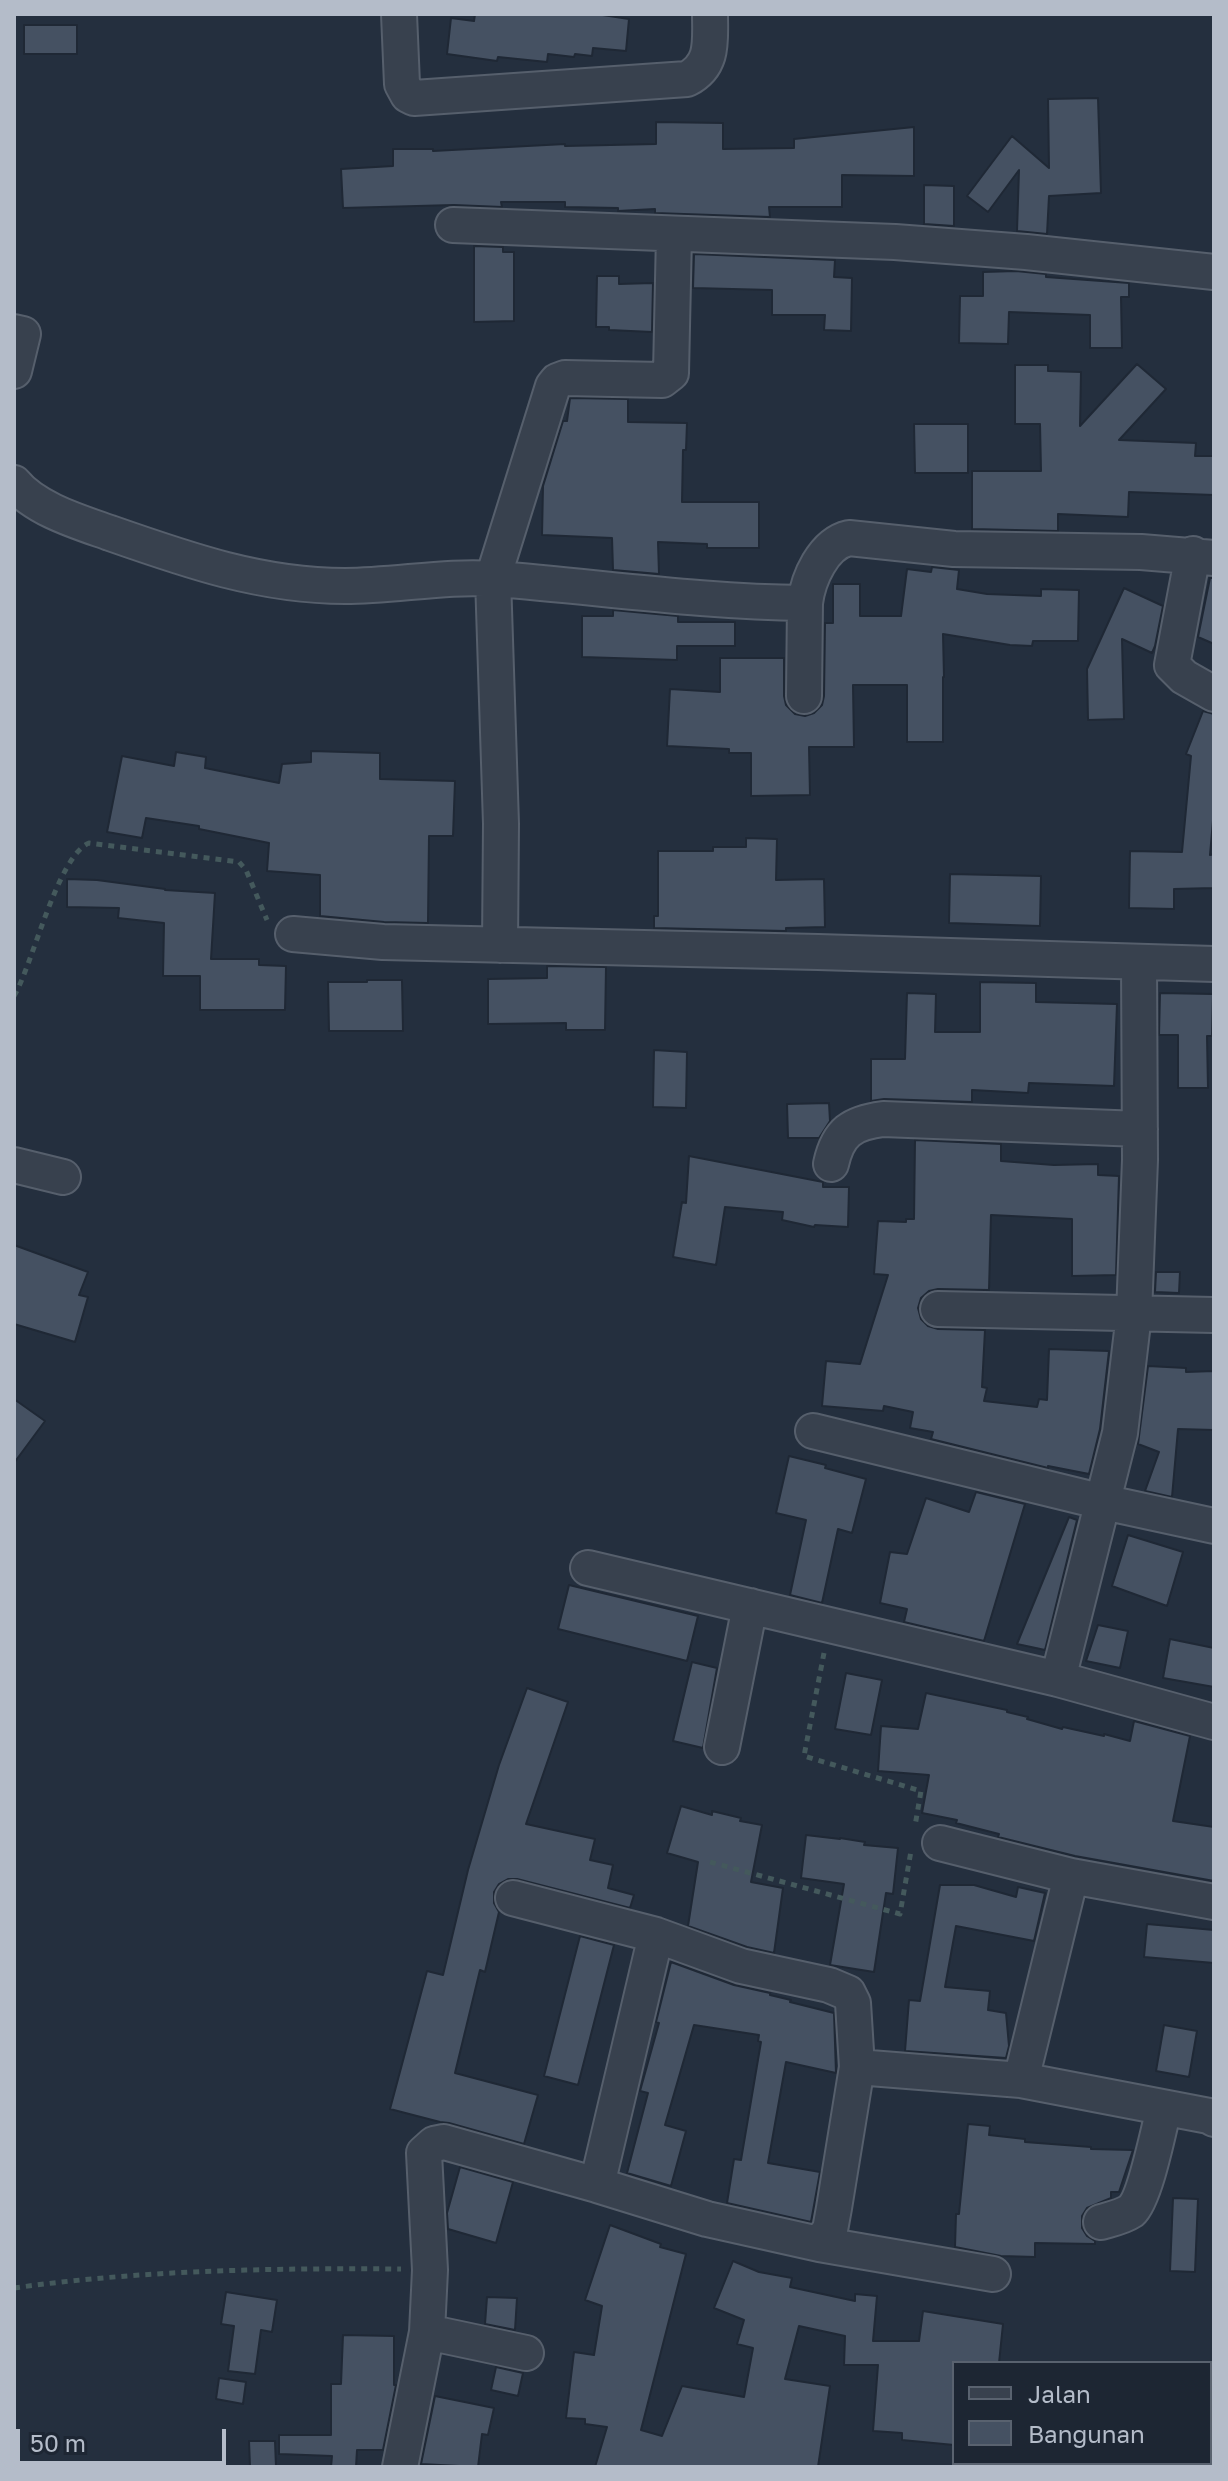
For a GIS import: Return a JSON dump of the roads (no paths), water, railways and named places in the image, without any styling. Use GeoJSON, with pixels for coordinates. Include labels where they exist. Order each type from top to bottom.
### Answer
{"type":"FeatureCollection","features":[{"type":"Feature","properties":{"kind":"street"},"geometry":{"type":"LineString","coordinates":[[399,14],[403,88],[414,98],[427,98],[687,79],[704,67],[710,54],[710,14]]}},
{"type":"Feature","properties":{"kind":"street"},"geometry":{"type":"LineString","coordinates":[[453,225],[910,243],[1214,272]]}},
{"type":"Feature","properties":{"kind":"street"},"geometry":{"type":"LineString","coordinates":[[500,945],[501,824],[493,578],[557,381],[565,378],[662,380],[671,373],[674,234]]}},
{"type":"Feature","properties":{"kind":"street"},"geometry":{"type":"LineString","coordinates":[[14,332],[23,334],[14,371]]}},
{"type":"Feature","properties":{"kind":"street"},"geometry":{"type":"LineString","coordinates":[[14,483],[53,512],[161,551],[239,575],[276,581],[346,586],[440,578],[493,578],[738,603],[805,603]]}},
{"type":"Feature","properties":{"kind":"street"},"geometry":{"type":"LineString","coordinates":[[804,696],[807,588],[828,549],[838,540],[849,538],[954,549],[1204,556],[1172,665],[1184,677],[1214,694]]}},
{"type":"Feature","properties":{"kind":"street"},"geometry":{"type":"LineString","coordinates":[[293,934],[383,942],[1214,964]]}},
{"type":"Feature","properties":{"kind":"street"},"geometry":{"type":"LineString","coordinates":[[1058,1679],[1120,1433],[1134,1314],[1140,1129],[1139,963]]}},
{"type":"Feature","properties":{"kind":"street"},"geometry":{"type":"LineString","coordinates":[[831,1164],[834,1149],[847,1131],[863,1122],[883,1119],[1140,1129]]}},
{"type":"Feature","properties":{"kind":"street"},"geometry":{"type":"LineString","coordinates":[[14,1165],[63,1177]]}},
{"type":"Feature","properties":{"kind":"street"},"geometry":{"type":"LineString","coordinates":[[938,1309],[1214,1315]]}},
{"type":"Feature","properties":{"kind":"street"},"geometry":{"type":"LineString","coordinates":[[813,1431],[1214,1526]]}},
{"type":"Feature","properties":{"kind":"street"},"geometry":{"type":"LineString","coordinates":[[588,1568],[1058,1679],[1214,1722]]}},
{"type":"Feature","properties":{"kind":"street"},"geometry":{"type":"LineString","coordinates":[[722,1747],[750,1606]]}},
{"type":"Feature","properties":{"kind":"street"},"geometry":{"type":"LineString","coordinates":[[940,1843],[1071,1876],[1214,1902]]}},
{"type":"Feature","properties":{"kind":"street"},"geometry":{"type":"LineString","coordinates":[[1021,2080],[1071,1876]]}},
{"type":"Feature","properties":{"kind":"street"},"geometry":{"type":"LineString","coordinates":[[513,1898],[656,1935],[741,1966],[829,1985],[848,1993],[855,2015],[857,2067],[830,2230],[819,2244]]}},
{"type":"Feature","properties":{"kind":"street"},"geometry":{"type":"LineString","coordinates":[[597,2185],[656,1935]]}},
{"type":"Feature","properties":{"kind":"street"},"geometry":{"type":"LineString","coordinates":[[857,2067],[1021,2080],[1214,2119]]}},
{"type":"Feature","properties":{"kind":"street"},"geometry":{"type":"LineString","coordinates":[[1101,2222],[1134,2209],[1164,2108]]}},
{"type":"Feature","properties":{"kind":"street"},"geometry":{"type":"LineString","coordinates":[[400,2467],[427,2332],[430,2270],[424,2153],[434,2144],[444,2142],[484,2152],[707,2219],[819,2244],[993,2274]]}},
{"type":"Feature","properties":{"kind":"street"},"geometry":{"type":"LineString","coordinates":[[427,2332],[526,2353]]}}]}
